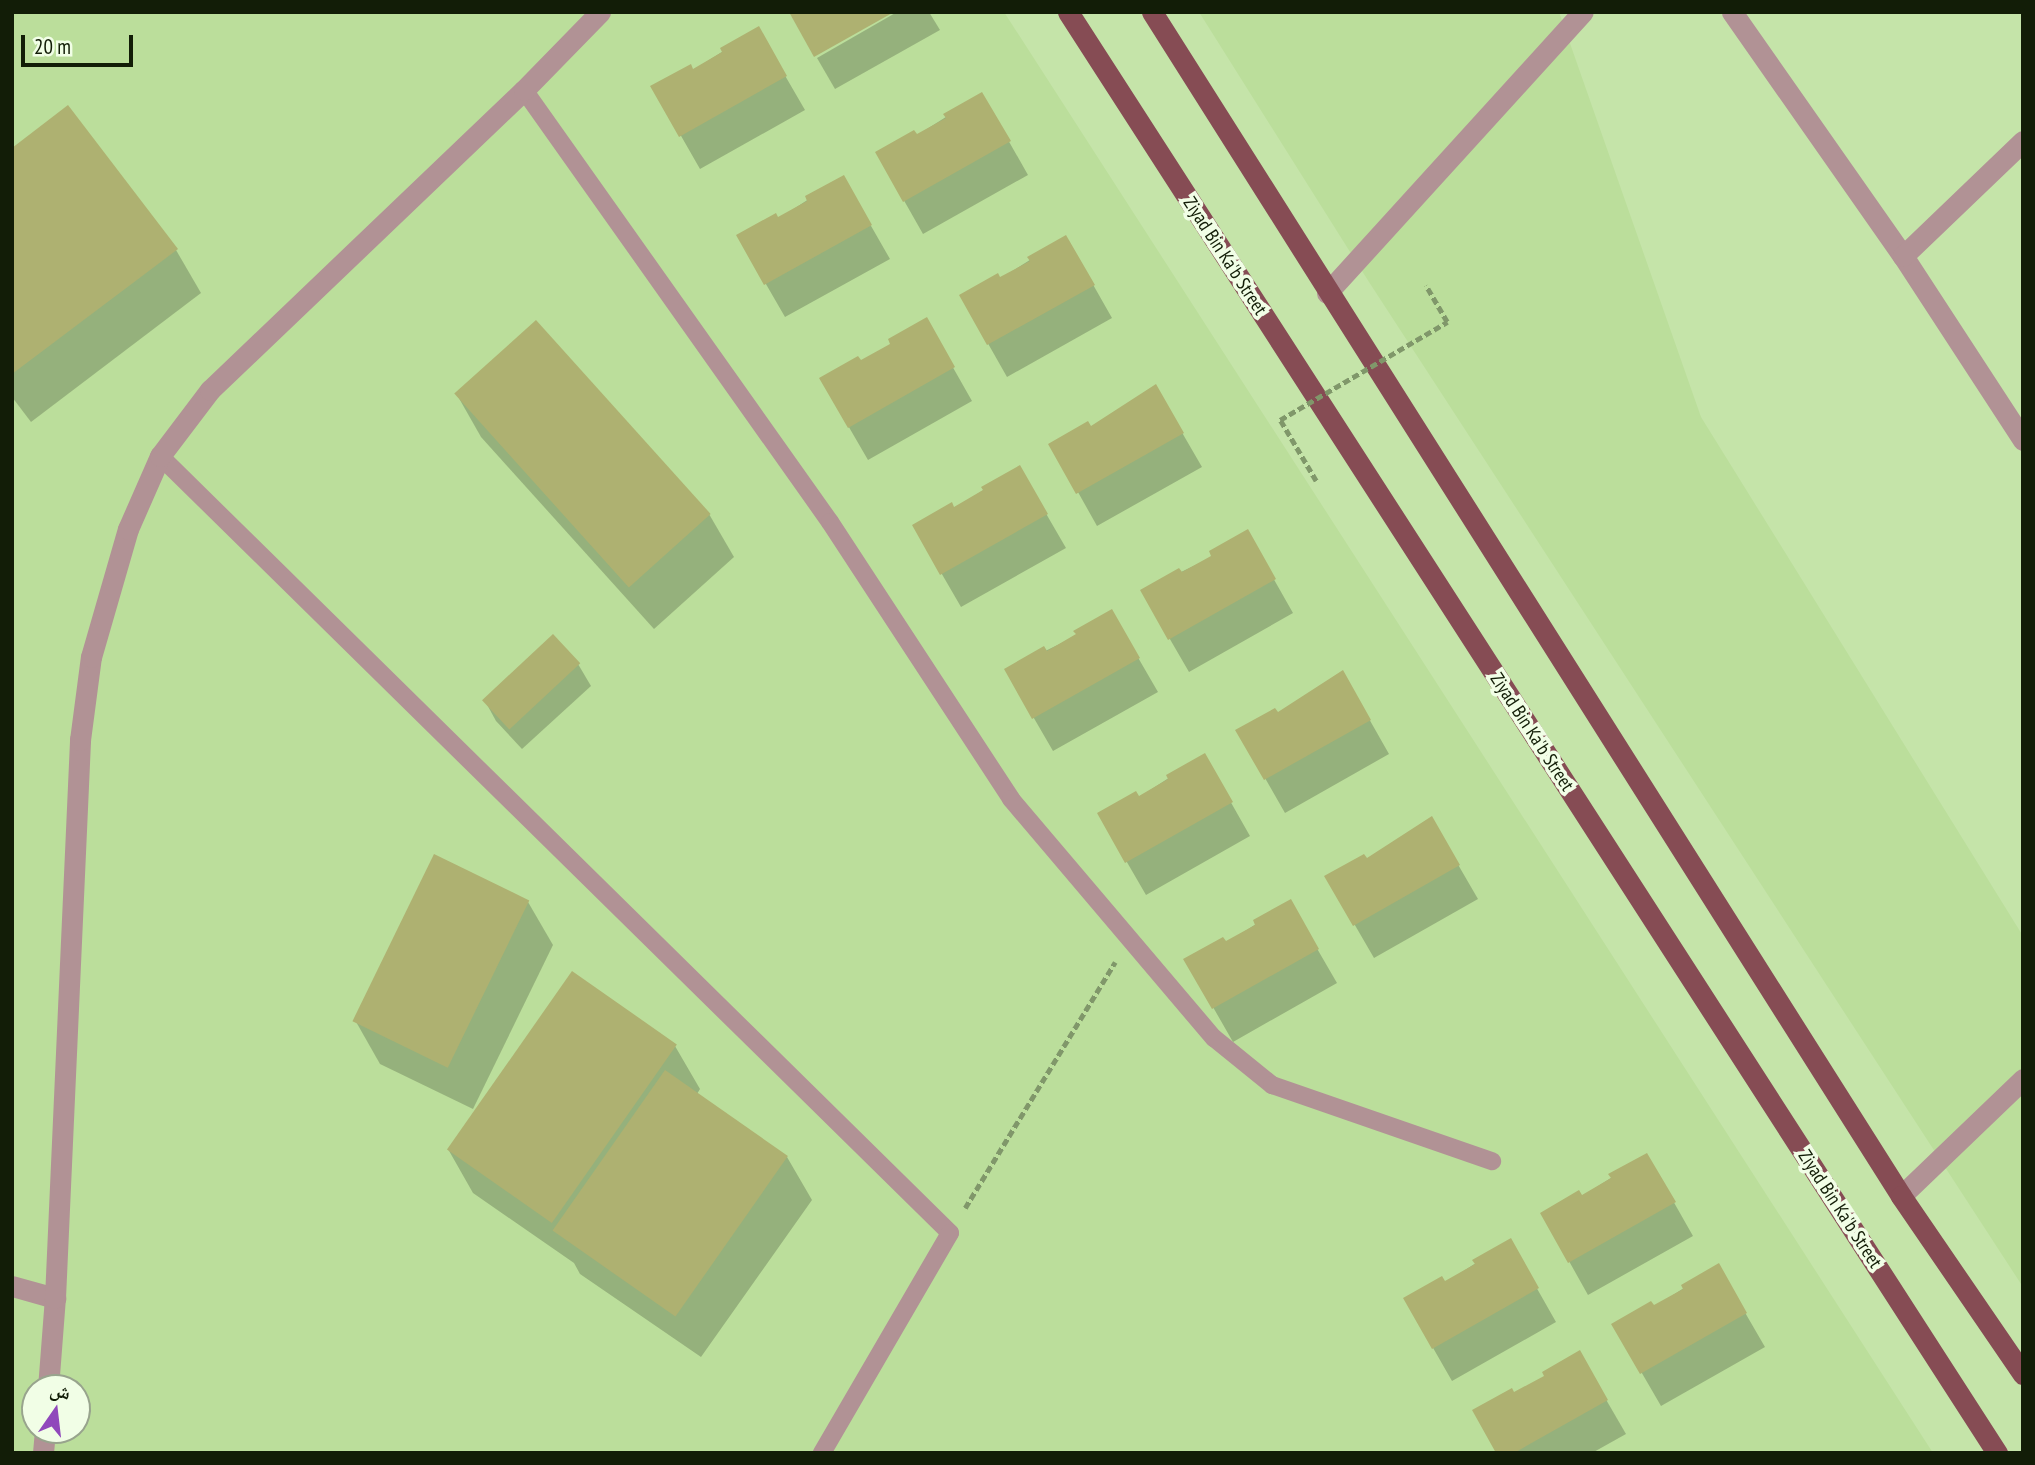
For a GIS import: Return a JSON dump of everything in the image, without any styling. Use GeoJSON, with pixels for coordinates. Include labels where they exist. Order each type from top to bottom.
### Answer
{"type":"FeatureCollection","features":[{"type":"Feature","properties":{"kind":"highway","name":"Ziyad Bin Ka'b Street"},"geometry":{"type":"LineString","coordinates":[[1068,12],[1997,1453]]}},
{"type":"Feature","properties":{"kind":"highway"},"geometry":{"type":"LineString","coordinates":[[1152,12],[1327,293],[1901,1196],[2023,1374]]}},
{"type":"Feature","properties":{"kind":"street"},"geometry":{"type":"LineString","coordinates":[[49,1374],[55,1298],[80,740],[91,657],[128,529],[160,456],[210,390],[524,90],[600,12]]}},
{"type":"Feature","properties":{"kind":"street"},"geometry":{"type":"LineString","coordinates":[[1327,293],[1583,12]]}},
{"type":"Feature","properties":{"kind":"street"},"geometry":{"type":"LineString","coordinates":[[1732,12],[1903,256],[2023,440]]}},
{"type":"Feature","properties":{"kind":"street"},"geometry":{"type":"LineString","coordinates":[[1903,256],[2023,141]]}},
{"type":"Feature","properties":{"kind":"street"},"geometry":{"type":"LineString","coordinates":[[1901,1196],[2023,1079]]}},
{"type":"Feature","properties":{"kind":"street"},"geometry":{"type":"LineString","coordinates":[[12,1286],[55,1298]]}},
{"type":"Feature","properties":{"kind":"lane"},"geometry":{"type":"LineString","coordinates":[[524,90],[831,522],[1011,799],[1214,1038],[1243,1065],[1272,1085],[1492,1161]]}},
{"type":"Feature","properties":{"kind":"lane"},"geometry":{"type":"LineString","coordinates":[[160,456],[950,1233],[822,1453]]}},
{"type":"Feature","properties":{"kind":"path"},"geometry":{"type":"LineString","coordinates":[[1316,481],[1280,420],[1447,322],[1426,286]]}},
{"type":"Feature","properties":{"kind":"path"},"geometry":{"type":"LineString","coordinates":[[950,1233],[1130,939]]}},
{"type":"Feature","properties":{"kind":"shaded area"},"geometry":{"type":"Polygon","coordinates":[[[12,12],[1004,12],[1933,1453],[12,1453],[12,12]]]}},
{"type":"Feature","properties":{"kind":"shaded area"},"geometry":{"type":"Polygon","coordinates":[[[1199,12],[1559,12],[1701,417],[2023,936],[2023,1287],[1369,282],[1199,12]]]}},
{"type":"Feature","properties":{"kind":"building"},"geometry":{"type":"Polygon","coordinates":[[[789,12],[894,12],[814,57],[789,12]]]}},
{"type":"Feature","properties":{"kind":"building"},"geometry":{"type":"Polygon","coordinates":[[[759,26],[787,76],[679,137],[650,86],[691,64],[693,69],[722,52],[720,48],[759,26]]]}},
{"type":"Feature","properties":{"kind":"building"},"geometry":{"type":"Polygon","coordinates":[[[982,92],[1011,141],[903,202],[875,152],[914,130],[917,134],[946,118],[943,114],[982,92]]]}},
{"type":"Feature","properties":{"kind":"building"},"geometry":{"type":"Polygon","coordinates":[[[68,105],[178,249],[12,374],[12,148],[68,105]]]}},
{"type":"Feature","properties":{"kind":"building"},"geometry":{"type":"Polygon","coordinates":[[[844,175],[872,225],[764,285],[736,235],[776,213],[778,217],[807,201],[805,196],[844,175]]]}},
{"type":"Feature","properties":{"kind":"building"},"geometry":{"type":"Polygon","coordinates":[[[1066,235],[1095,285],[987,345],[959,295],[998,273],[1000,277],[1030,261],[1027,257],[1066,235]]]}},
{"type":"Feature","properties":{"kind":"building"},"geometry":{"type":"Polygon","coordinates":[[[927,317],[955,367],[848,428],[819,378],[858,356],[861,360],[890,344],[888,339],[927,317]]]}},
{"type":"Feature","properties":{"kind":"building"},"geometry":{"type":"Polygon","coordinates":[[[536,320],[711,514],[629,588],[454,394],[536,320]]]}},
{"type":"Feature","properties":{"kind":"building"},"geometry":{"type":"Polygon","coordinates":[[[1156,384],[1184,433],[1076,494],[1048,444],[1088,421],[1091,426],[1156,384]]]}},
{"type":"Feature","properties":{"kind":"building"},"geometry":{"type":"Polygon","coordinates":[[[1020,465],[1048,514],[940,575],[912,525],[952,502],[954,507],[983,490],[981,487],[1020,465]]]}},
{"type":"Feature","properties":{"kind":"building"},"geometry":{"type":"Polygon","coordinates":[[[1248,529],[1276,579],[1168,640],[1140,590],[1179,568],[1182,572],[1211,556],[1209,551],[1248,529]]]}},
{"type":"Feature","properties":{"kind":"building"},"geometry":{"type":"Polygon","coordinates":[[[1112,609],[1140,658],[1032,719],[1004,669],[1044,646],[1047,651],[1076,634],[1073,631],[1112,609]]]}},
{"type":"Feature","properties":{"kind":"building"},"geometry":{"type":"Polygon","coordinates":[[[553,634],[580,663],[509,729],[482,700],[553,634]]]}},
{"type":"Feature","properties":{"kind":"building"},"geometry":{"type":"Polygon","coordinates":[[[1343,670],[1371,720],[1264,780],[1235,730],[1275,708],[1278,712],[1343,670]]]}},
{"type":"Feature","properties":{"kind":"building"},"geometry":{"type":"Polygon","coordinates":[[[1205,753],[1233,802],[1125,863],[1097,813],[1136,791],[1139,796],[1168,779],[1166,775],[1205,753]]]}},
{"type":"Feature","properties":{"kind":"building"},"geometry":{"type":"Polygon","coordinates":[[[1432,816],[1460,865],[1353,926],[1324,876],[1364,854],[1367,858],[1432,816]]]}},
{"type":"Feature","properties":{"kind":"building"},"geometry":{"type":"Polygon","coordinates":[[[434,854],[529,900],[448,1068],[352,1021],[434,854]]]}},
{"type":"Feature","properties":{"kind":"building"},"geometry":{"type":"Polygon","coordinates":[[[1291,899],[1319,949],[1212,1009],[1183,959],[1223,937],[1226,941],[1255,925],[1253,920],[1291,899]]]}},
{"type":"Feature","properties":{"kind":"building"},"geometry":{"type":"Polygon","coordinates":[[[572,971],[677,1044],[552,1223],[447,1150],[572,971]]]}},
{"type":"Feature","properties":{"kind":"building"},"geometry":{"type":"Polygon","coordinates":[[[665,1070],[788,1156],[675,1317],[553,1231],[665,1070]]]}},
{"type":"Feature","properties":{"kind":"building"},"geometry":{"type":"Polygon","coordinates":[[[1647,1153],[1676,1202],[1568,1263],[1540,1213],[1579,1190],[1582,1195],[1611,1178],[1608,1174],[1647,1153]]]}},
{"type":"Feature","properties":{"kind":"building"},"geometry":{"type":"Polygon","coordinates":[[[1511,1238],[1539,1288],[1432,1349],[1403,1298],[1442,1276],[1445,1281],[1475,1264],[1472,1260],[1511,1238]]]}},
{"type":"Feature","properties":{"kind":"building"},"geometry":{"type":"Polygon","coordinates":[[[1719,1263],[1747,1313],[1640,1374],[1611,1324],[1651,1301],[1654,1305],[1683,1289],[1681,1285],[1719,1263]]]}},
{"type":"Feature","properties":{"kind":"building"},"geometry":{"type":"Polygon","coordinates":[[[1580,1350],[1608,1400],[1514,1453],[1496,1453],[1472,1410],[1512,1388],[1514,1392],[1544,1376],[1542,1372],[1580,1350]]]}}]}
